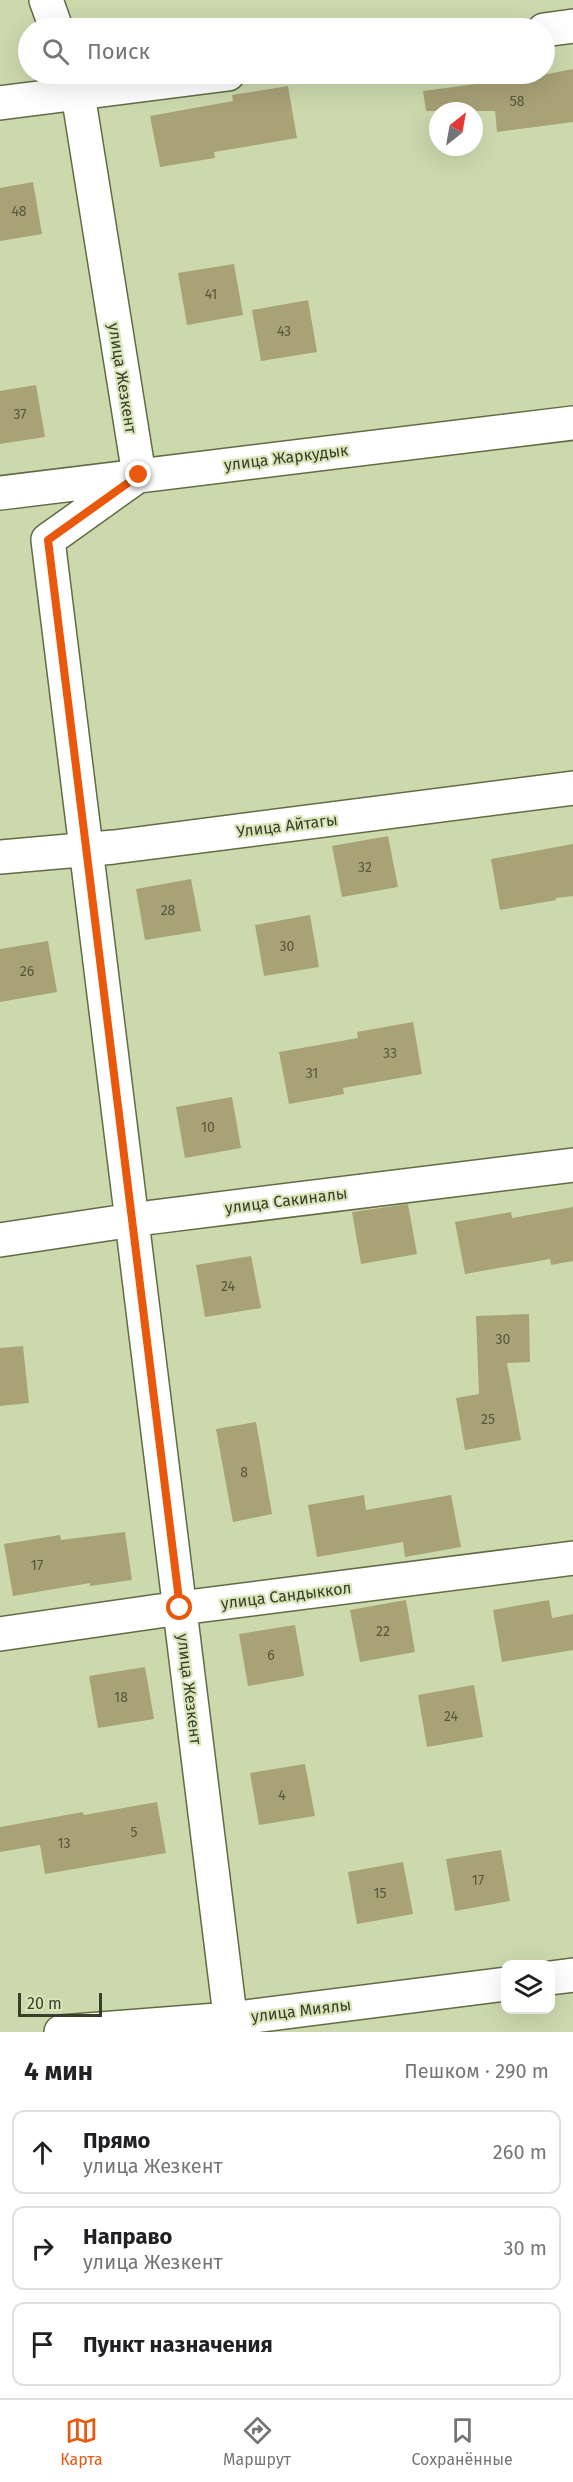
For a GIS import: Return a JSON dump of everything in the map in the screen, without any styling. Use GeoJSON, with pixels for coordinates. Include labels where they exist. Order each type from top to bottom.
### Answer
{"type":"FeatureCollection","features":[{"type":"Feature","properties":{"kind":"street"},"geometry":{"type":"LineString","coordinates":[[46,0],[52,18]]}},
{"type":"Feature","properties":{"kind":"street"},"geometry":{"type":"LineString","coordinates":[[555,28],[573,26]]}},
{"type":"Feature","properties":{"kind":"street"},"geometry":{"type":"LineString","coordinates":[[0,103],[74,84]]}},
{"type":"Feature","properties":{"kind":"street","name":"улица Жезкент"},"geometry":{"type":"LineString","coordinates":[[74,84],[139,475],[48,540],[231,2025]]}},
{"type":"Feature","properties":{"kind":"street","name":"улица Жаркудык"},"geometry":{"type":"LineString","coordinates":[[0,493],[573,423]]}},
{"type":"Feature","properties":{"kind":"street","name":"Улица Айтагы"},"geometry":{"type":"LineString","coordinates":[[0,857],[87,849],[573,788]]}},
{"type":"Feature","properties":{"kind":"street","name":"улица Сакиналы"},"geometry":{"type":"LineString","coordinates":[[0,1240],[132,1220],[573,1166]]}},
{"type":"Feature","properties":{"kind":"street","name":"улица Сандыккол"},"geometry":{"type":"LineString","coordinates":[[0,1634],[180,1608],[573,1558]]}},
{"type":"Feature","properties":{"kind":"street"},"geometry":{"type":"LineString","coordinates":[[555,1977],[573,1975]]}},
{"type":"Feature","properties":{"kind":"street","name":"улица Миялы"},"geometry":{"type":"LineString","coordinates":[[61,2032],[231,2025],[501,1985]]}},
{"type":"Feature","properties":{"kind":"building"},"geometry":{"type":"Polygon","coordinates":[[[573,69],[573,122],[497,132],[495,111],[483,111],[483,102],[429,102],[429,111],[426,111],[423,91],[476,84],[555,84],[555,73],[573,69]]]}},
{"type":"Feature","properties":{"kind":"building"},"geometry":{"type":"Polygon","coordinates":[[[288,86],[297,138],[214,152],[215,158],[160,167],[150,116],[233,101],[232,95],[288,86]]]}},
{"type":"Feature","properties":{"kind":"building"},"geometry":{"type":"Polygon","coordinates":[[[33,182],[42,234],[0,241],[0,188],[33,182]]]}},
{"type":"Feature","properties":{"kind":"building"},"geometry":{"type":"Polygon","coordinates":[[[234,264],[243,315],[187,325],[178,273],[234,264]]]}},
{"type":"Feature","properties":{"kind":"building"},"geometry":{"type":"Polygon","coordinates":[[[308,300],[317,352],[261,361],[252,310],[308,300]]]}},
{"type":"Feature","properties":{"kind":"building"},"geometry":{"type":"Polygon","coordinates":[[[36,385],[45,437],[0,444],[0,391],[36,385]]]}},
{"type":"Feature","properties":{"kind":"building"},"geometry":{"type":"Polygon","coordinates":[[[388,836],[398,887],[342,897],[332,846],[388,836]]]}},
{"type":"Feature","properties":{"kind":"building"},"geometry":{"type":"Polygon","coordinates":[[[573,844],[573,896],[500,910],[491,859],[573,844]]]}},
{"type":"Feature","properties":{"kind":"building"},"geometry":{"type":"Polygon","coordinates":[[[191,879],[201,931],[145,940],[136,889],[191,879]]]}},
{"type":"Feature","properties":{"kind":"building"},"geometry":{"type":"Polygon","coordinates":[[[310,915],[319,967],[264,976],[255,925],[310,915]]]}},
{"type":"Feature","properties":{"kind":"building"},"geometry":{"type":"Polygon","coordinates":[[[48,941],[57,992],[0,1002],[0,949],[48,941]]]}},
{"type":"Feature","properties":{"kind":"building"},"geometry":{"type":"Polygon","coordinates":[[[413,1022],[422,1074],[343,1088],[344,1094],[289,1104],[279,1052],[358,1038],[357,1032],[413,1022]]]}},
{"type":"Feature","properties":{"kind":"building"},"geometry":{"type":"Polygon","coordinates":[[[232,1097],[241,1148],[185,1158],[176,1107],[232,1097]]]}},
{"type":"Feature","properties":{"kind":"building"},"geometry":{"type":"Polygon","coordinates":[[[408,1204],[417,1254],[361,1264],[352,1212],[408,1204]]]}},
{"type":"Feature","properties":{"kind":"building"},"geometry":{"type":"Polygon","coordinates":[[[573,1207],[573,1261],[551,1265],[550,1259],[465,1274],[455,1222],[511,1212],[512,1218],[573,1207]]]}},
{"type":"Feature","properties":{"kind":"building"},"geometry":{"type":"Polygon","coordinates":[[[251,1256],[261,1308],[205,1317],[196,1265],[251,1256]]]}},
{"type":"Feature","properties":{"kind":"building"},"geometry":{"type":"Polygon","coordinates":[[[529,1314],[530,1362],[507,1363],[521,1440],[465,1450],[456,1398],[479,1394],[476,1316],[529,1314]]]}},
{"type":"Feature","properties":{"kind":"building"},"geometry":{"type":"Polygon","coordinates":[[[23,1346],[29,1403],[0,1406],[0,1348],[23,1346]]]}},
{"type":"Feature","properties":{"kind":"building"},"geometry":{"type":"Polygon","coordinates":[[[256,1422],[272,1514],[233,1522],[216,1429],[256,1422]]]}},
{"type":"Feature","properties":{"kind":"building"},"geometry":{"type":"Polygon","coordinates":[[[364,1495],[366,1510],[451,1495],[461,1547],[405,1557],[403,1542],[317,1557],[308,1505],[364,1495]]]}},
{"type":"Feature","properties":{"kind":"building"},"geometry":{"type":"Polygon","coordinates":[[[125,1532],[132,1580],[90,1586],[90,1583],[13,1596],[4,1544],[60,1535],[61,1540],[125,1532]]]}},
{"type":"Feature","properties":{"kind":"building"},"geometry":{"type":"Polygon","coordinates":[[[406,1600],[415,1652],[360,1662],[350,1610],[406,1600]]]}},
{"type":"Feature","properties":{"kind":"building"},"geometry":{"type":"Polygon","coordinates":[[[549,1600],[552,1618],[573,1614],[573,1650],[502,1662],[493,1610],[549,1600]]]}},
{"type":"Feature","properties":{"kind":"building"},"geometry":{"type":"Polygon","coordinates":[[[295,1625],[304,1676],[248,1686],[239,1634],[295,1625]]]}},
{"type":"Feature","properties":{"kind":"building"},"geometry":{"type":"Polygon","coordinates":[[[145,1667],[154,1719],[98,1728],[89,1676],[145,1667]]]}},
{"type":"Feature","properties":{"kind":"building"},"geometry":{"type":"Polygon","coordinates":[[[474,1685],[483,1737],[427,1747],[418,1695],[474,1685]]]}},
{"type":"Feature","properties":{"kind":"building"},"geometry":{"type":"Polygon","coordinates":[[[305,1764],[315,1816],[259,1825],[250,1773],[305,1764]]]}},
{"type":"Feature","properties":{"kind":"building"},"geometry":{"type":"Polygon","coordinates":[[[157,1802],[166,1853],[45,1874],[40,1845],[0,1852],[0,1827],[157,1802]]]}},
{"type":"Feature","properties":{"kind":"building"},"geometry":{"type":"Polygon","coordinates":[[[501,1850],[510,1901],[455,1911],[446,1859],[501,1850]]]}},
{"type":"Feature","properties":{"kind":"building"},"geometry":{"type":"Polygon","coordinates":[[[403,1862],[413,1914],[357,1924],[348,1872],[403,1862]]]}},
{"type":"Feature","properties":{"kind":"route"},"geometry":{"type":"LineString","coordinates":[[139,475],[48,540],[180,1608]]}}]}
